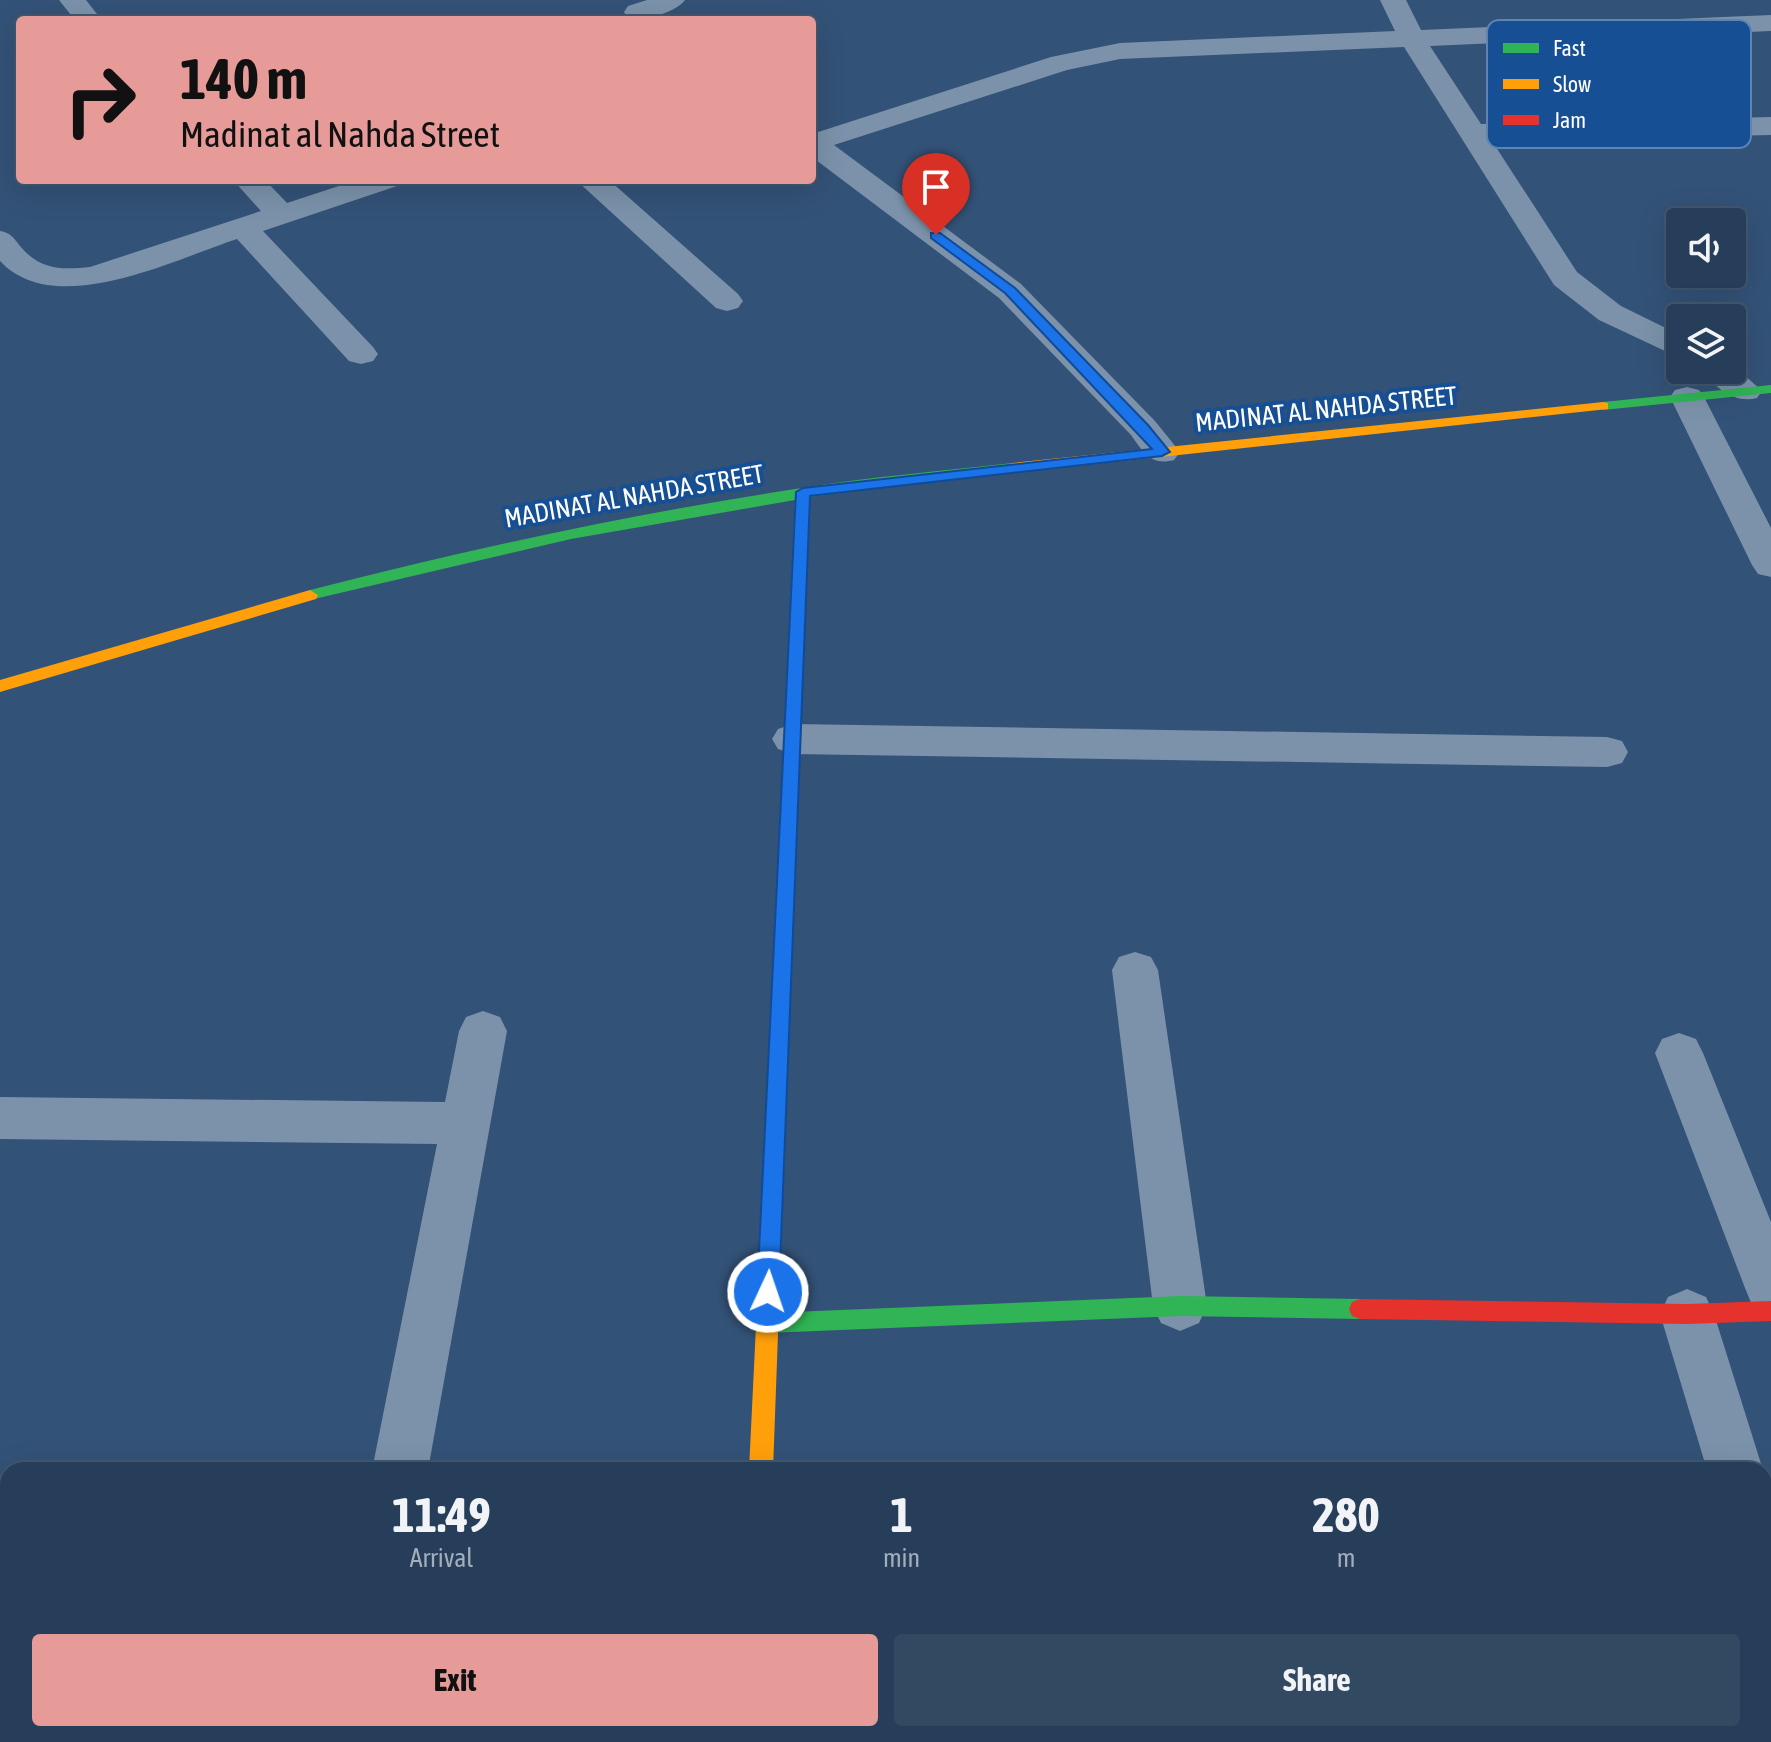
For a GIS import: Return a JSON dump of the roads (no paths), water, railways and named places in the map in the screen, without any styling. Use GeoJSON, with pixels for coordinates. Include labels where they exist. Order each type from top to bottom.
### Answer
{"type":"FeatureCollection","features":[{"type":"Feature","properties":{"kind":"main road","name":"MADINAT AL NAHDA STREET"},"geometry":{"type":"LineString","coordinates":[[0,686],[264,606],[464,555],[648,518],[803,492],[1758,390]]}},
{"type":"Feature","properties":{"kind":"main road"},"geometry":{"type":"LineString","coordinates":[[761,1462],[803,492]]}},
{"type":"Feature","properties":{"kind":"main road"},"geometry":{"type":"LineString","coordinates":[[767,1323],[1180,1306],[1687,1314],[1771,1311]]}},
{"type":"Feature","properties":{"kind":"street"},"geometry":{"type":"LineString","coordinates":[[635,11],[672,0]]}},
{"type":"Feature","properties":{"kind":"street"},"geometry":{"type":"LineString","coordinates":[[1393,0],[1412,39],[1565,278],[1610,313],[1666,341]]}},
{"type":"Feature","properties":{"kind":"street"},"geometry":{"type":"LineString","coordinates":[[1751,24],[1771,23]]}},
{"type":"Feature","properties":{"kind":"street"},"geometry":{"type":"LineString","coordinates":[[816,142],[1061,63],[1099,54],[1154,48],[1487,36]]}},
{"type":"Feature","properties":{"kind":"street"},"geometry":{"type":"LineString","coordinates":[[1751,126],[1771,126]]}},
{"type":"Feature","properties":{"kind":"street"},"geometry":{"type":"LineString","coordinates":[[1472,133],[1487,133]]}},
{"type":"Feature","properties":{"kind":"street"},"geometry":{"type":"LineString","coordinates":[[816,146],[1010,291],[1143,428],[1162,452]]}},
{"type":"Feature","properties":{"kind":"street"},"geometry":{"type":"LineString","coordinates":[[252,184],[282,215]]}},
{"type":"Feature","properties":{"kind":"street"},"geometry":{"type":"LineString","coordinates":[[0,240],[17,265],[27,271],[57,278],[75,278],[112,271],[375,184]]}},
{"type":"Feature","properties":{"kind":"street"},"geometry":{"type":"LineString","coordinates":[[595,184],[727,301]]}},
{"type":"Feature","properties":{"kind":"street"},"geometry":{"type":"LineString","coordinates":[[244,228],[361,354]]}},
{"type":"Feature","properties":{"kind":"street"},"geometry":{"type":"LineString","coordinates":[[1687,397],[1771,565]]}},
{"type":"Feature","properties":{"kind":"street"},"geometry":{"type":"LineString","coordinates":[[793,739],[1607,752]]}},
{"type":"Feature","properties":{"kind":"street"},"geometry":{"type":"LineString","coordinates":[[1135,970],[1180,1306]]}},
{"type":"Feature","properties":{"kind":"street"},"geometry":{"type":"LineString","coordinates":[[401,1462],[463,1123],[483,1031]]}},
{"type":"Feature","properties":{"kind":"street"},"geometry":{"type":"LineString","coordinates":[[1679,1053],[1771,1288]]}},
{"type":"Feature","properties":{"kind":"street"},"geometry":{"type":"LineString","coordinates":[[0,1118],[463,1123]]}},
{"type":"Feature","properties":{"kind":"street"},"geometry":{"type":"LineString","coordinates":[[1687,1314],[1733,1462]]}}]}
